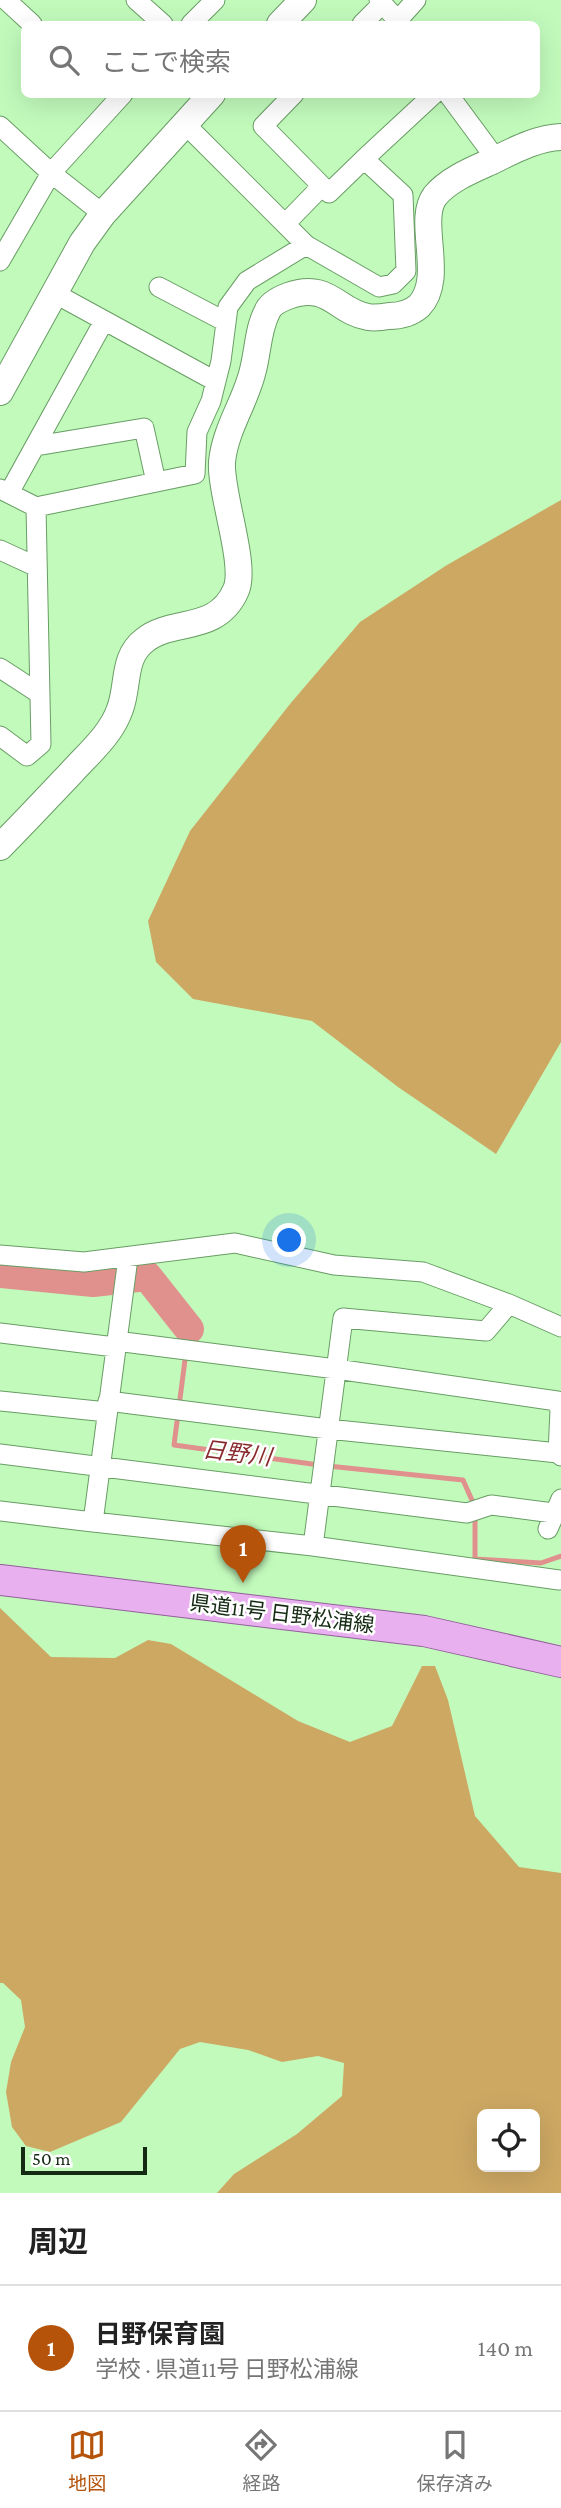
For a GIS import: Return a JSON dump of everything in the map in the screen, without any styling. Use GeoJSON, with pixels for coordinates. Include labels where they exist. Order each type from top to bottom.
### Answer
{"type":"FeatureCollection","features":[{"type":"Feature","properties":{"kind":"main road","name":"県道11号 日野松浦線"},"geometry":{"type":"LineString","coordinates":[[0,1580],[424,1631],[561,1661]]}},
{"type":"Feature","properties":{"kind":"street"},"geometry":{"type":"LineString","coordinates":[[6,0],[29,21]]}},
{"type":"Feature","properties":{"kind":"street"},"geometry":{"type":"LineString","coordinates":[[136,0],[160,21]]}},
{"type":"Feature","properties":{"kind":"street"},"geometry":{"type":"LineString","coordinates":[[194,21],[215,0]]}},
{"type":"Feature","properties":{"kind":"street"},"geometry":{"type":"LineString","coordinates":[[283,21],[303,0]]}},
{"type":"Feature","properties":{"kind":"street"},"geometry":{"type":"LineString","coordinates":[[400,21],[416,0]]}},
{"type":"Feature","properties":{"kind":"street"},"geometry":{"type":"LineString","coordinates":[[365,21],[381,2],[398,21]]}},
{"type":"Feature","properties":{"kind":"street"},"geometry":{"type":"LineString","coordinates":[[0,261],[6,237],[51,173],[114,98]]}},
{"type":"Feature","properties":{"kind":"street"},"geometry":{"type":"LineString","coordinates":[[0,392],[82,243],[103,214],[208,98]]}},
{"type":"Feature","properties":{"kind":"street"},"geometry":{"type":"LineString","coordinates":[[290,98],[263,126],[329,193],[430,98]]}},
{"type":"Feature","properties":{"kind":"street"},"geometry":{"type":"LineString","coordinates":[[451,98],[496,159]]}},
{"type":"Feature","properties":{"kind":"street"},"geometry":{"type":"LineString","coordinates":[[184,123],[306,245],[379,287],[393,284],[406,271],[403,195],[364,159]]}},
{"type":"Feature","properties":{"kind":"street"},"geometry":{"type":"LineString","coordinates":[[0,126],[51,173],[103,214]]}},
{"type":"Feature","properties":{"kind":"street"},"geometry":{"type":"LineString","coordinates":[[0,848],[108,733],[121,708],[131,655],[146,639],[168,630],[198,623],[222,610],[237,589],[240,569],[222,464],[226,439],[253,372],[267,309],[298,292],[317,293],[334,299],[354,312],[368,317],[402,316],[418,307],[427,295],[431,277],[429,214],[434,197],[471,170],[533,142],[561,137]]}},
{"type":"Feature","properties":{"kind":"street"},"geometry":{"type":"LineString","coordinates":[[285,224],[322,186]]}},
{"type":"Feature","properties":{"kind":"street"},"geometry":{"type":"LineString","coordinates":[[104,321],[36,446],[5,491],[37,507],[195,474],[197,432],[211,401],[228,307],[247,281],[306,245]]}},
{"type":"Feature","properties":{"kind":"street"},"geometry":{"type":"LineString","coordinates":[[169,287],[226,322]]}},
{"type":"Feature","properties":{"kind":"street"},"geometry":{"type":"LineString","coordinates":[[54,293],[215,381]]}},
{"type":"Feature","properties":{"kind":"street"},"geometry":{"type":"LineString","coordinates":[[36,446],[144,428],[156,482]]}},
{"type":"Feature","properties":{"kind":"street"},"geometry":{"type":"LineString","coordinates":[[0,736],[27,756],[41,744],[37,507]]}},
{"type":"Feature","properties":{"kind":"street"},"geometry":{"type":"LineString","coordinates":[[0,550],[37,567]]}},
{"type":"Feature","properties":{"kind":"street"},"geometry":{"type":"LineString","coordinates":[[0,668],[40,694]]}},
{"type":"Feature","properties":{"kind":"street"},"geometry":{"type":"LineString","coordinates":[[0,1255],[84,1262],[235,1243],[334,1265],[423,1272],[509,1304],[561,1327]]}},
{"type":"Feature","properties":{"kind":"street"},"geometry":{"type":"LineString","coordinates":[[93,1522],[128,1258]]}},
{"type":"Feature","properties":{"kind":"street"},"geometry":{"type":"LineString","coordinates":[[313,1546],[343,1318],[486,1331],[509,1304]]}},
{"type":"Feature","properties":{"kind":"street"},"geometry":{"type":"LineString","coordinates":[[0,1333],[335,1368],[557,1401],[560,1410],[559,1454],[107,1406],[0,1401]]}},
{"type":"Feature","properties":{"kind":"street"},"geometry":{"type":"LineString","coordinates":[[0,1454],[467,1513],[491,1506],[554,1513]]}},
{"type":"Feature","properties":{"kind":"street"},"geometry":{"type":"LineString","coordinates":[[0,1511],[313,1546],[559,1580]]}},
{"type":"Feature","properties":{"kind":"shaded area"},"geometry":{"type":"Polygon","coordinates":[[[561,500],[561,1042],[496,1154],[398,1087],[312,1021],[193,999],[156,962],[148,921],[190,831],[290,704],[360,622],[447,565],[561,500]]]}},
{"type":"Feature","properties":{"kind":"shaded area"},"geometry":{"type":"Polygon","coordinates":[[[0,1608],[51,1657],[115,1658],[148,1640],[171,1644],[298,1721],[350,1742],[392,1726],[422,1666],[435,1666],[448,1700],[475,1816],[519,1867],[561,1873],[561,2193],[217,2193],[234,2174],[297,2134],[342,2096],[344,2063],[318,2056],[282,2062],[248,2050],[200,2042],[180,2049],[121,2122],[50,2152],[26,2146],[12,2127],[6,2092],[11,2062],[25,2027],[21,2000],[0,1983],[0,1608]]]}},
{"type":"Feature","properties":{"kind":"waterway","name":"日野川"},"geometry":{"type":"LineString","coordinates":[[0,1273],[93,1282],[147,1276],[189,1329]]}},
{"type":"Feature","properties":{"kind":"waterway","name":"日野川"},"geometry":{"type":"LineString","coordinates":[[189,1329],[174,1445],[319,1465]]}},
{"type":"Feature","properties":{"kind":"waterway","name":"日野川"},"geometry":{"type":"LineString","coordinates":[[328,1466],[463,1480],[475,1507]]}},
{"type":"Feature","properties":{"kind":"waterway","name":"日野川"},"geometry":{"type":"LineString","coordinates":[[475,1517],[475,1559],[541,1563],[561,1556]]}},
{"type":"Feature","properties":{"kind":"place","name":"日野保育園"},"geometry":{"type":"Point","coordinates":[243,1583]}}]}
